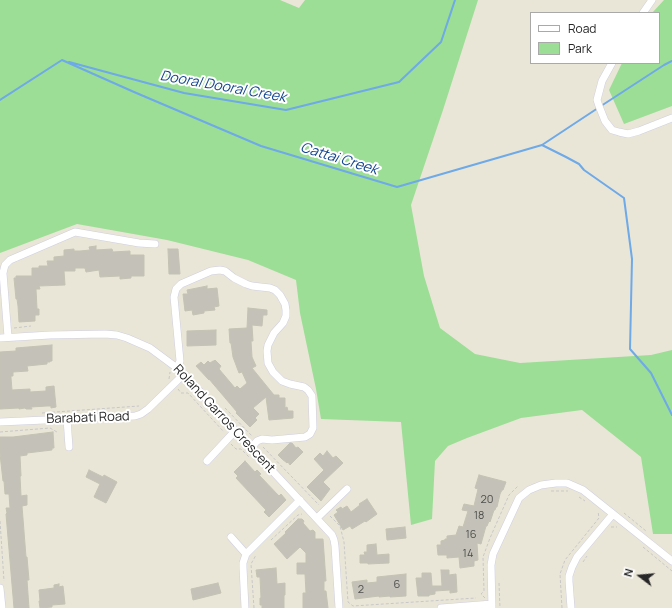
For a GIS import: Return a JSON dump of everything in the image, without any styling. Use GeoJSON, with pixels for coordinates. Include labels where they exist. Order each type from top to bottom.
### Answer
{"type":"FeatureCollection","features":[{"type":"Feature","properties":{"kind":"street"},"geometry":{"type":"LineString","coordinates":[[645,12],[652,0]]}},
{"type":"Feature","properties":{"kind":"street"},"geometry":{"type":"LineString","coordinates":[[611,64],[602,81],[597,100],[605,121],[612,130],[628,134],[672,118]]}},
{"type":"Feature","properties":{"kind":"street"},"geometry":{"type":"LineString","coordinates":[[8,337],[3,273],[5,266],[10,260],[75,232],[139,243],[156,244]]}},
{"type":"Feature","properties":{"kind":"street"},"geometry":{"type":"LineString","coordinates":[[177,368],[180,361],[174,297],[176,289],[181,284],[211,271],[220,270],[225,271],[234,278],[246,284],[270,288],[275,290],[280,295],[285,304],[286,316],[283,323],[274,333],[268,345],[268,363],[273,372],[282,381],[304,387],[308,390],[312,396],[313,428],[310,434],[305,437],[272,440],[262,439],[257,441],[251,448]]}},
{"type":"Feature","properties":{"kind":"street","name":"Roland Garros Crescent"},"geometry":{"type":"LineString","coordinates":[[0,338],[105,334],[117,335],[150,348],[177,368],[332,535],[334,540],[339,608]]}},
{"type":"Feature","properties":{"kind":"street","name":"Barabati Road"},"geometry":{"type":"LineString","coordinates":[[0,422],[135,416],[148,409],[184,374]]}},
{"type":"Feature","properties":{"kind":"street"},"geometry":{"type":"LineString","coordinates":[[67,419],[69,447]]}},
{"type":"Feature","properties":{"kind":"street"},"geometry":{"type":"LineString","coordinates":[[207,461],[236,431]]}},
{"type":"Feature","properties":{"kind":"street"},"geometry":{"type":"LineString","coordinates":[[441,608],[492,606],[491,572],[492,560],[496,548],[519,498],[529,490],[541,484],[567,483],[578,487],[672,561]]}},
{"type":"Feature","properties":{"kind":"street"},"geometry":{"type":"LineString","coordinates":[[317,518],[347,489]]}},
{"type":"Feature","properties":{"kind":"street"},"geometry":{"type":"LineString","coordinates":[[245,608],[243,563],[246,554],[300,500]]}},
{"type":"Feature","properties":{"kind":"street"},"geometry":{"type":"LineString","coordinates":[[571,608],[569,581],[572,567],[577,557],[613,514]]}},
{"type":"Feature","properties":{"kind":"street"},"geometry":{"type":"LineString","coordinates":[[231,538],[246,554]]}},
{"type":"Feature","properties":{"kind":"street"},"geometry":{"type":"LineString","coordinates":[[1,605],[2,586]]}},
{"type":"Feature","properties":{"kind":"path"},"geometry":{"type":"LineString","coordinates":[[8,337],[13,328],[31,326]]}},
{"type":"Feature","properties":{"kind":"path"},"geometry":{"type":"LineString","coordinates":[[170,371],[169,380],[182,393],[188,393],[224,431],[224,436],[227,440],[236,449],[241,449],[251,459]]}},
{"type":"Feature","properties":{"kind":"path"},"geometry":{"type":"LineString","coordinates":[[48,412],[140,406]]}},
{"type":"Feature","properties":{"kind":"path"},"geometry":{"type":"LineString","coordinates":[[0,432],[50,428],[57,432]]}},
{"type":"Feature","properties":{"kind":"path"},"geometry":{"type":"LineString","coordinates":[[550,491],[572,491]]}},
{"type":"Feature","properties":{"kind":"path"},"geometry":{"type":"LineString","coordinates":[[577,495],[588,503]]}},
{"type":"Feature","properties":{"kind":"path"},"geometry":{"type":"LineString","coordinates":[[562,608],[560,574],[565,560],[599,518],[598,512]]}},
{"type":"Feature","properties":{"kind":"path"},"geometry":{"type":"LineString","coordinates":[[272,539],[298,515],[305,513]]}},
{"type":"Feature","properties":{"kind":"path"},"geometry":{"type":"LineString","coordinates":[[0,521],[2,586]]}},
{"type":"Feature","properties":{"kind":"path"},"geometry":{"type":"LineString","coordinates":[[610,527],[618,527]]}},
{"type":"Feature","properties":{"kind":"path"},"geometry":{"type":"LineString","coordinates":[[642,546],[672,571]]}},
{"type":"Feature","properties":{"kind":"path"},"geometry":{"type":"LineString","coordinates":[[254,608],[251,564],[256,554]]}},
{"type":"Feature","properties":{"kind":"path"},"geometry":{"type":"LineString","coordinates":[[583,561],[588,556]]}},
{"type":"Feature","properties":{"kind":"path"},"geometry":{"type":"LineString","coordinates":[[499,580],[500,608]]}},
{"type":"Feature","properties":{"kind":"green space"},"geometry":{"type":"Polygon","coordinates":[[[0,0],[280,0],[299,8],[305,0],[478,0],[411,205],[424,276],[440,328],[475,354],[520,363],[651,355],[672,350],[672,534],[653,534],[641,457],[582,410],[521,418],[448,446],[435,461],[432,519],[411,525],[401,422],[321,419],[300,313],[296,280],[248,260],[167,240],[77,224],[0,253],[0,0]]]}},
{"type":"Feature","properties":{"kind":"green space"},"geometry":{"type":"Polygon","coordinates":[[[664,0],[672,0],[672,106],[624,124],[609,90],[622,64],[660,64],[660,12],[653,12],[664,0]]]}},
{"type":"Feature","properties":{"kind":"building"},"geometry":{"type":"Polygon","coordinates":[[[96,246],[96,250],[112,249],[113,252],[130,251],[130,255],[144,255],[144,276],[131,276],[131,278],[120,279],[120,276],[100,277],[99,270],[86,272],[85,268],[75,268],[75,271],[64,271],[65,285],[39,286],[40,289],[36,289],[37,309],[39,309],[39,315],[35,315],[35,321],[19,322],[14,278],[16,278],[16,276],[32,276],[32,268],[48,266],[47,261],[54,261],[54,257],[64,256],[64,250],[90,250],[89,247],[96,246]]]}},
{"type":"Feature","properties":{"kind":"building"},"geometry":{"type":"Polygon","coordinates":[[[168,249],[178,249],[180,274],[169,274],[168,249]]]}},
{"type":"Feature","properties":{"kind":"building"},"geometry":{"type":"Polygon","coordinates":[[[207,286],[207,289],[217,288],[219,306],[214,307],[215,310],[204,311],[204,313],[193,315],[192,310],[185,311],[183,294],[188,294],[187,290],[207,286]]]}},
{"type":"Feature","properties":{"kind":"building"},"geometry":{"type":"Polygon","coordinates":[[[248,308],[267,310],[267,315],[263,315],[262,326],[252,325],[252,357],[256,366],[252,368],[274,395],[279,395],[279,398],[285,398],[285,408],[287,407],[288,411],[293,411],[293,418],[269,420],[266,397],[253,408],[259,414],[255,418],[257,420],[250,427],[236,413],[237,412],[209,379],[196,366],[201,362],[204,365],[208,361],[210,363],[215,360],[221,366],[219,369],[235,388],[237,386],[240,389],[247,383],[242,372],[239,373],[233,357],[229,329],[247,328],[248,308]]]}},
{"type":"Feature","properties":{"kind":"building"},"geometry":{"type":"Polygon","coordinates":[[[216,330],[216,345],[187,346],[187,331],[216,330]]]}},
{"type":"Feature","properties":{"kind":"building"},"geometry":{"type":"Polygon","coordinates":[[[52,345],[52,361],[47,362],[47,364],[27,366],[28,371],[13,372],[13,376],[11,376],[11,378],[12,390],[30,389],[30,392],[46,391],[46,387],[54,386],[56,407],[51,408],[51,406],[47,406],[31,407],[32,409],[0,409],[0,352],[16,351],[16,348],[52,345]]]}},
{"type":"Feature","properties":{"kind":"building"},"geometry":{"type":"Polygon","coordinates":[[[53,432],[54,448],[52,448],[52,450],[27,453],[27,455],[20,456],[21,496],[27,495],[27,505],[22,506],[29,580],[27,580],[29,608],[14,608],[6,514],[6,508],[10,508],[9,494],[5,494],[0,454],[0,437],[13,437],[53,432]]]}},
{"type":"Feature","properties":{"kind":"building"},"geometry":{"type":"Polygon","coordinates":[[[290,443],[292,443],[296,448],[298,447],[303,452],[290,465],[278,455],[290,443]]]}},
{"type":"Feature","properties":{"kind":"building"},"geometry":{"type":"Polygon","coordinates":[[[327,451],[333,458],[336,456],[343,463],[323,482],[330,489],[321,501],[307,487],[324,470],[314,459],[320,453],[323,456],[327,451]]]}},
{"type":"Feature","properties":{"kind":"building"},"geometry":{"type":"Polygon","coordinates":[[[245,461],[255,472],[257,470],[261,474],[259,475],[279,496],[281,494],[286,500],[269,517],[264,512],[266,510],[236,478],[238,476],[234,472],[245,461]]]}},
{"type":"Feature","properties":{"kind":"building"},"geometry":{"type":"Polygon","coordinates":[[[89,470],[103,477],[104,475],[117,482],[106,503],[94,497],[100,484],[86,477],[89,470]]]}},
{"type":"Feature","properties":{"kind":"building"},"geometry":{"type":"Polygon","coordinates":[[[479,475],[506,482],[500,494],[497,507],[494,510],[490,522],[489,521],[486,526],[481,544],[477,543],[478,560],[474,561],[474,566],[460,568],[459,557],[447,558],[447,555],[438,555],[437,545],[441,545],[441,541],[447,539],[447,536],[456,535],[459,526],[463,527],[468,511],[462,510],[464,504],[474,506],[478,489],[475,488],[479,475]]]}},
{"type":"Feature","properties":{"kind":"building"},"geometry":{"type":"Polygon","coordinates":[[[367,499],[377,514],[366,522],[365,521],[352,529],[350,526],[343,530],[334,515],[338,512],[336,510],[347,506],[351,512],[367,499]]]}},
{"type":"Feature","properties":{"kind":"building"},"geometry":{"type":"Polygon","coordinates":[[[298,519],[302,519],[304,521],[303,523],[310,531],[313,530],[315,532],[315,539],[323,539],[326,581],[324,581],[324,591],[326,591],[328,608],[303,608],[303,593],[306,593],[305,574],[297,574],[297,563],[306,563],[306,553],[300,547],[287,559],[274,544],[298,519]]]}},
{"type":"Feature","properties":{"kind":"building"},"geometry":{"type":"Polygon","coordinates":[[[405,527],[406,538],[387,540],[386,529],[405,527]]]}},
{"type":"Feature","properties":{"kind":"building"},"geometry":{"type":"Polygon","coordinates":[[[376,544],[377,555],[389,554],[389,563],[360,563],[360,555],[365,555],[364,552],[367,552],[367,545],[376,544]]]}},
{"type":"Feature","properties":{"kind":"building"},"geometry":{"type":"Polygon","coordinates":[[[276,568],[277,584],[285,583],[284,608],[262,608],[262,605],[260,605],[260,577],[257,577],[256,570],[276,568]]]}},
{"type":"Feature","properties":{"kind":"building"},"geometry":{"type":"Polygon","coordinates":[[[441,570],[449,570],[449,575],[456,574],[457,592],[450,593],[450,590],[435,591],[435,594],[429,596],[418,596],[416,578],[422,578],[422,573],[431,573],[432,586],[442,586],[441,570]]]}},
{"type":"Feature","properties":{"kind":"building"},"geometry":{"type":"Polygon","coordinates":[[[406,574],[406,596],[379,596],[355,599],[352,582],[367,580],[367,583],[377,582],[377,577],[406,574]]]}},
{"type":"Feature","properties":{"kind":"building"},"geometry":{"type":"Polygon","coordinates":[[[218,583],[221,593],[193,600],[191,589],[218,583]]]}},
{"type":"Feature","properties":{"kind":"building"},"geometry":{"type":"Polygon","coordinates":[[[59,584],[59,587],[63,586],[65,604],[40,608],[39,590],[54,588],[54,585],[59,584]]]}},
{"type":"Feature","properties":{"kind":"waterway","name":"Dooral Dooral Creek"},"geometry":{"type":"LineString","coordinates":[[69,62],[184,93],[286,110],[399,82],[441,42],[455,0]]}},
{"type":"Feature","properties":{"kind":"waterway","name":"Cattai Creek"},"geometry":{"type":"LineString","coordinates":[[62,60],[261,146],[397,187],[542,145],[598,108]]}},
{"type":"Feature","properties":{"kind":"waterway","name":"Cattai Creek"},"geometry":{"type":"LineString","coordinates":[[0,100],[62,60]]}},
{"type":"Feature","properties":{"kind":"waterway","name":"Cattai Creek"},"geometry":{"type":"LineString","coordinates":[[601,106],[672,61]]}},
{"type":"Feature","properties":{"kind":"waterway"},"geometry":{"type":"LineString","coordinates":[[542,145],[579,164],[584,170],[624,198],[632,259],[630,349],[651,373],[672,415]]}}]}
